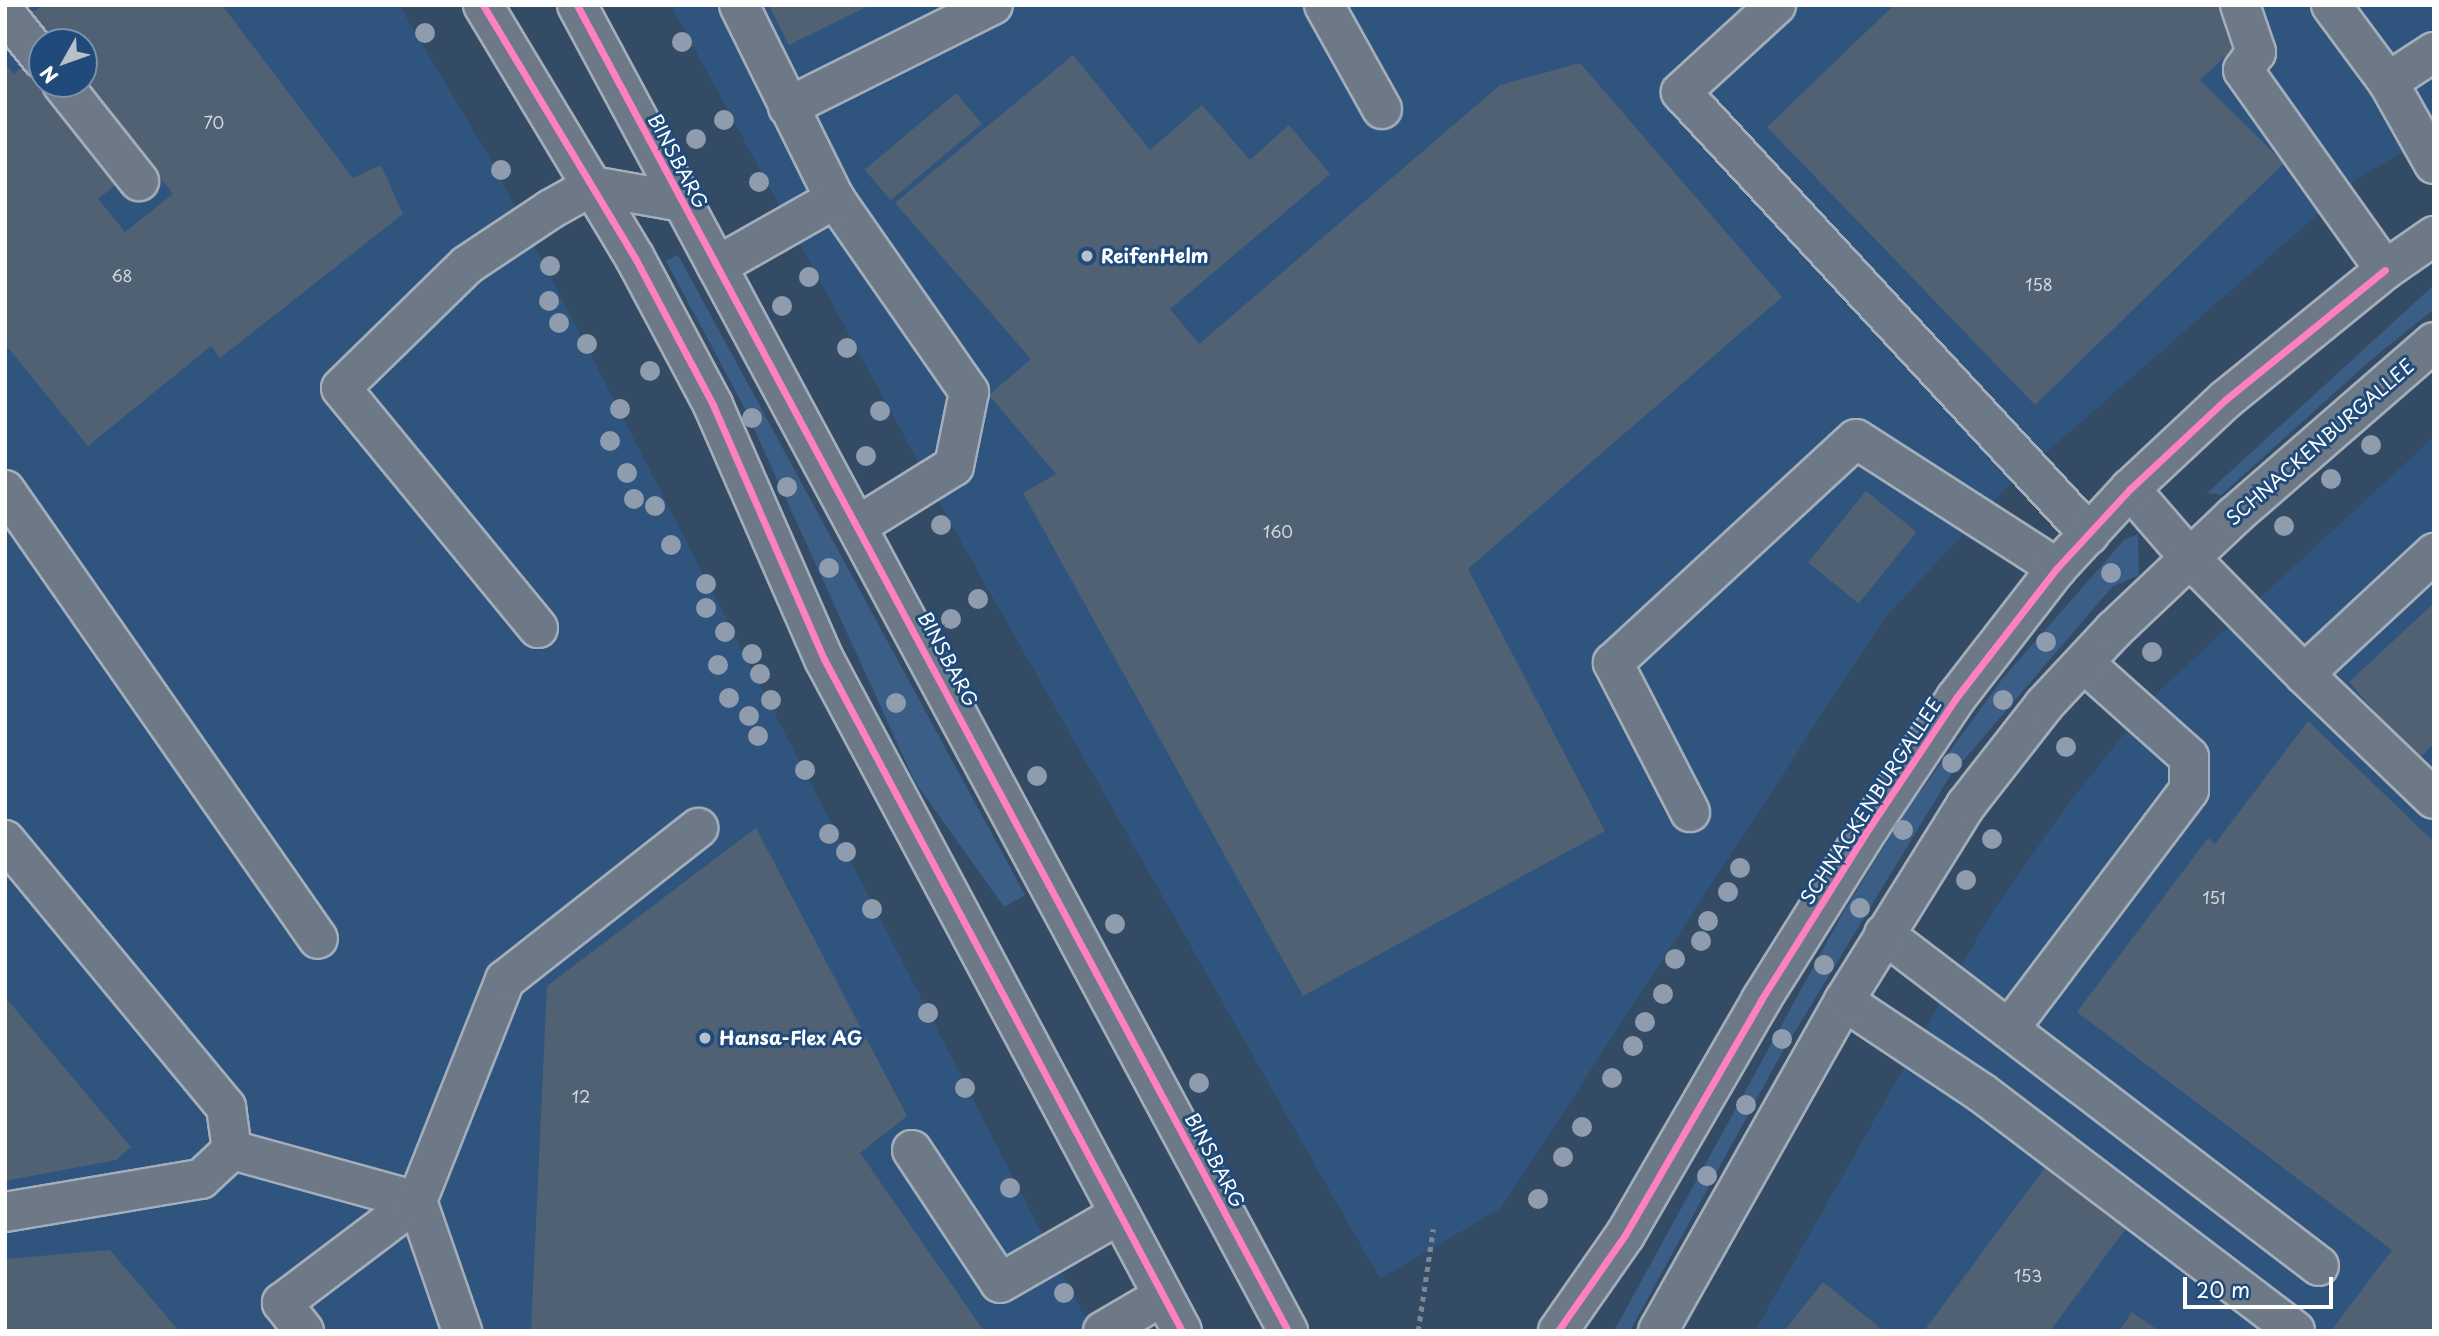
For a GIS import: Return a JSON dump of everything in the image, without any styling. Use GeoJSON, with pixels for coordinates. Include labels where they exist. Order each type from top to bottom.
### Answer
{"type":"FeatureCollection","features":[{"type":"Feature","properties":{"kind":"main road"},"geometry":{"type":"LineString","coordinates":[[483,5],[635,258],[713,405],[824,659],[1182,1331]]}},
{"type":"Feature","properties":{"kind":"main road","name":"BINSBARG"},"geometry":{"type":"LineString","coordinates":[[577,5],[859,525],[1288,1331]]}},
{"type":"Feature","properties":{"kind":"main road"},"geometry":{"type":"LineString","coordinates":[[739,5],[835,199],[969,392],[954,466],[859,525]]}},
{"type":"Feature","properties":{"kind":"main road"},"geometry":{"type":"LineString","coordinates":[[788,107],[993,5]]}},
{"type":"Feature","properties":{"kind":"main road"},"geometry":{"type":"LineString","coordinates":[[1324,5],[1382,109]]}},
{"type":"Feature","properties":{"kind":"main road"},"geometry":{"type":"LineString","coordinates":[[1776,5],[1681,92],[2089,534]]}},
{"type":"Feature","properties":{"kind":"main road"},"geometry":{"type":"LineString","coordinates":[[2240,5],[2256,52],[2243,70],[2385,270]]}},
{"type":"Feature","properties":{"kind":"main road"},"geometry":{"type":"LineString","coordinates":[[2331,5],[2388,82],[2434,164]]}},
{"type":"Feature","properties":{"kind":"main road"},"geometry":{"type":"LineString","coordinates":[[5,13],[28,42]]}},
{"type":"Feature","properties":{"kind":"main road"},"geometry":{"type":"LineString","coordinates":[[2388,82],[2434,52]]}},
{"type":"Feature","properties":{"kind":"main road"},"geometry":{"type":"LineString","coordinates":[[73,98],[139,181]]}},
{"type":"Feature","properties":{"kind":"main road"},"geometry":{"type":"LineString","coordinates":[[538,628],[341,388],[467,265],[551,209],[592,186],[683,202]]}},
{"type":"Feature","properties":{"kind":"main road"},"geometry":{"type":"LineString","coordinates":[[717,266],[835,199]]}},
{"type":"Feature","properties":{"kind":"main road","name":"SCHNACKENBURGALLEE"},"geometry":{"type":"LineString","coordinates":[[1558,1331],[1625,1235],[1761,1000],[1876,817],[1956,698],[2057,568],[2130,489],[2225,400],[2385,270],[2434,236]]}},
{"type":"Feature","properties":{"kind":"main road","name":"SCHNACKENBURGALLEE"},"geometry":{"type":"LineString","coordinates":[[1658,1331],[1844,1001],[1966,805],[2045,705],[2189,556],[2434,342]]}},
{"type":"Feature","properties":{"kind":"main road"},"geometry":{"type":"LineString","coordinates":[[1690,812],[1613,663],[1856,439],[2057,568]]}},
{"type":"Feature","properties":{"kind":"main road"},"geometry":{"type":"LineString","coordinates":[[5,489],[318,939]]}},
{"type":"Feature","properties":{"kind":"main road"},"geometry":{"type":"LineString","coordinates":[[2130,489],[2189,556],[2304,674],[2434,799]]}},
{"type":"Feature","properties":{"kind":"main road"},"geometry":{"type":"LineString","coordinates":[[2304,674],[2434,553]]}},
{"type":"Feature","properties":{"kind":"main road"},"geometry":{"type":"LineString","coordinates":[[2009,1029],[2189,790],[2189,757],[2084,663]]}},
{"type":"Feature","properties":{"kind":"main road"},"geometry":{"type":"LineString","coordinates":[[304,1331],[282,1303],[417,1201],[505,980],[698,828]]}},
{"type":"Feature","properties":{"kind":"main road"},"geometry":{"type":"LineString","coordinates":[[5,841],[226,1107],[232,1150]]}},
{"type":"Feature","properties":{"kind":"main road"},"geometry":{"type":"LineString","coordinates":[[1884,934],[2319,1266]]}},
{"type":"Feature","properties":{"kind":"main road"},"geometry":{"type":"LineString","coordinates":[[1844,1001],[1982,1093],[2295,1331]]}},
{"type":"Feature","properties":{"kind":"main road"},"geometry":{"type":"LineString","coordinates":[[232,1150],[417,1201]]}},
{"type":"Feature","properties":{"kind":"main road"},"geometry":{"type":"LineString","coordinates":[[5,1212],[201,1180],[232,1150]]}},
{"type":"Feature","properties":{"kind":"main road"},"geometry":{"type":"LineString","coordinates":[[912,1150],[1000,1283],[1120,1214]]}},
{"type":"Feature","properties":{"kind":"main road"},"geometry":{"type":"LineString","coordinates":[[417,1201],[461,1331]]}},
{"type":"Feature","properties":{"kind":"main road"},"geometry":{"type":"LineString","coordinates":[[1103,1331],[1163,1296]]}},
{"type":"Feature","properties":{"kind":"path"},"geometry":{"type":"LineString","coordinates":[[1418,1331],[1433,1228]]}},
{"type":"Feature","properties":{"kind":"shaded area"},"geometry":{"type":"Polygon","coordinates":[[[5,5],[399,5],[489,157],[1092,1331],[5,1331],[5,5]]]}},
{"type":"Feature","properties":{"kind":"shaded area"},"geometry":{"type":"Polygon","coordinates":[[[671,5],[2434,5],[2434,134],[2360,177],[2008,486],[1883,620],[1501,1208],[1380,1279],[963,545],[671,5]]]}},
{"type":"Feature","properties":{"kind":"shaded area"},"geometry":{"type":"Polygon","coordinates":[[[678,255],[1025,895],[1004,907],[915,782],[744,407],[666,261],[678,255]]]}},
{"type":"Feature","properties":{"kind":"shaded area"},"geometry":{"type":"Polygon","coordinates":[[[2434,285],[2434,309],[2372,359],[2221,495],[2207,493],[2434,285]]]}},
{"type":"Feature","properties":{"kind":"shaded area"},"geometry":{"type":"Polygon","coordinates":[[[2434,437],[2434,1331],[1755,1331],[1989,917],[2065,808],[2158,692],[2434,437]]]}},
{"type":"Feature","properties":{"kind":"shaded area"},"geometry":{"type":"Polygon","coordinates":[[[2138,534],[2139,575],[2112,587],[1950,776],[1779,1058],[1630,1331],[1614,1331],[1844,911],[1904,814],[2003,678],[2124,540],[2138,534]]]}},
{"type":"Feature","properties":{"kind":"building"},"geometry":{"type":"Polygon","coordinates":[[[46,5],[222,5],[353,178],[381,165],[403,214],[220,358],[211,346],[88,446],[5,344],[5,64],[14,74],[25,65],[28,69],[28,98],[52,98],[119,182],[98,199],[125,232],[173,194],[98,97],[98,28],[45,28],[32,12],[46,5]]]}},
{"type":"Feature","properties":{"kind":"building"},"geometry":{"type":"Polygon","coordinates":[[[769,5],[870,5],[789,45],[769,5]]]}},
{"type":"Feature","properties":{"kind":"building"},"geometry":{"type":"Polygon","coordinates":[[[1894,5],[2229,5],[2244,39],[2200,80],[2284,163],[2035,405],[1767,127],[1894,5]]]}},
{"type":"Feature","properties":{"kind":"building"},"geometry":{"type":"Polygon","coordinates":[[[1073,55],[1150,150],[1202,105],[1250,160],[1289,125],[1330,174],[1170,309],[1199,344],[1500,85],[1580,63],[1782,297],[1468,569],[1605,831],[1303,996],[1023,493],[1056,474],[989,395],[1031,359],[895,203],[1073,55]]]}},
{"type":"Feature","properties":{"kind":"building"},"geometry":{"type":"Polygon","coordinates":[[[956,93],[982,124],[891,200],[865,169],[956,93]]]}},
{"type":"Feature","properties":{"kind":"building"},"geometry":{"type":"Polygon","coordinates":[[[1866,491],[1917,532],[1859,603],[1808,562],[1866,491]]]}},
{"type":"Feature","properties":{"kind":"building"},"geometry":{"type":"Polygon","coordinates":[[[2434,603],[2434,744],[2417,760],[2349,682],[2434,603]]]}},
{"type":"Feature","properties":{"kind":"building"},"geometry":{"type":"Polygon","coordinates":[[[2308,721],[2434,842],[2434,1331],[2331,1331],[2392,1250],[2077,1012],[2208,838],[2215,844],[2308,721]]]}},
{"type":"Feature","properties":{"kind":"building","name":"Hansa-Flex AG"},"geometry":{"type":"Polygon","coordinates":[[[756,828],[907,1116],[860,1153],[984,1331],[531,1331],[547,986],[756,828]]]}},
{"type":"Feature","properties":{"kind":"building"},"geometry":{"type":"Polygon","coordinates":[[[5,997],[131,1147],[116,1160],[5,1181],[5,997]]]}},
{"type":"Feature","properties":{"kind":"building"},"geometry":{"type":"Polygon","coordinates":[[[2052,1158],[2133,1219],[2050,1331],[1924,1331],[2052,1158]]]}},
{"type":"Feature","properties":{"kind":"building"},"geometry":{"type":"Polygon","coordinates":[[[110,1250],[179,1331],[5,1331],[5,1259],[110,1250]]]}},
{"type":"Feature","properties":{"kind":"building"},"geometry":{"type":"Polygon","coordinates":[[[1823,1282],[1884,1331],[1784,1331],[1823,1282]]]}},
{"type":"Feature","properties":{"kind":"building"},"geometry":{"type":"Polygon","coordinates":[[[2132,1312],[2159,1331],[2119,1331],[2132,1312]]]}},
{"type":"Feature","properties":{"kind":"cycle path"},"geometry":{"type":"LineString","coordinates":[[483,5],[635,258],[713,405],[824,659],[1182,1331]]}},
{"type":"Feature","properties":{"kind":"cycle path"},"geometry":{"type":"LineString","coordinates":[[577,5],[1288,1331]]}},
{"type":"Feature","properties":{"kind":"cycle path"},"geometry":{"type":"LineString","coordinates":[[1558,1331],[1625,1235],[1761,1000],[1869,828],[1956,698],[2057,568],[2130,489],[2225,400],[2385,270]]}},
{"type":"Feature","properties":{"kind":"place","name":"ReifenHelm"},"geometry":{"type":"Point","coordinates":[1087,256]}},
{"type":"Feature","properties":{"kind":"place","name":"Hansa-Flex AG"},"geometry":{"type":"Point","coordinates":[705,1038]}}]}
